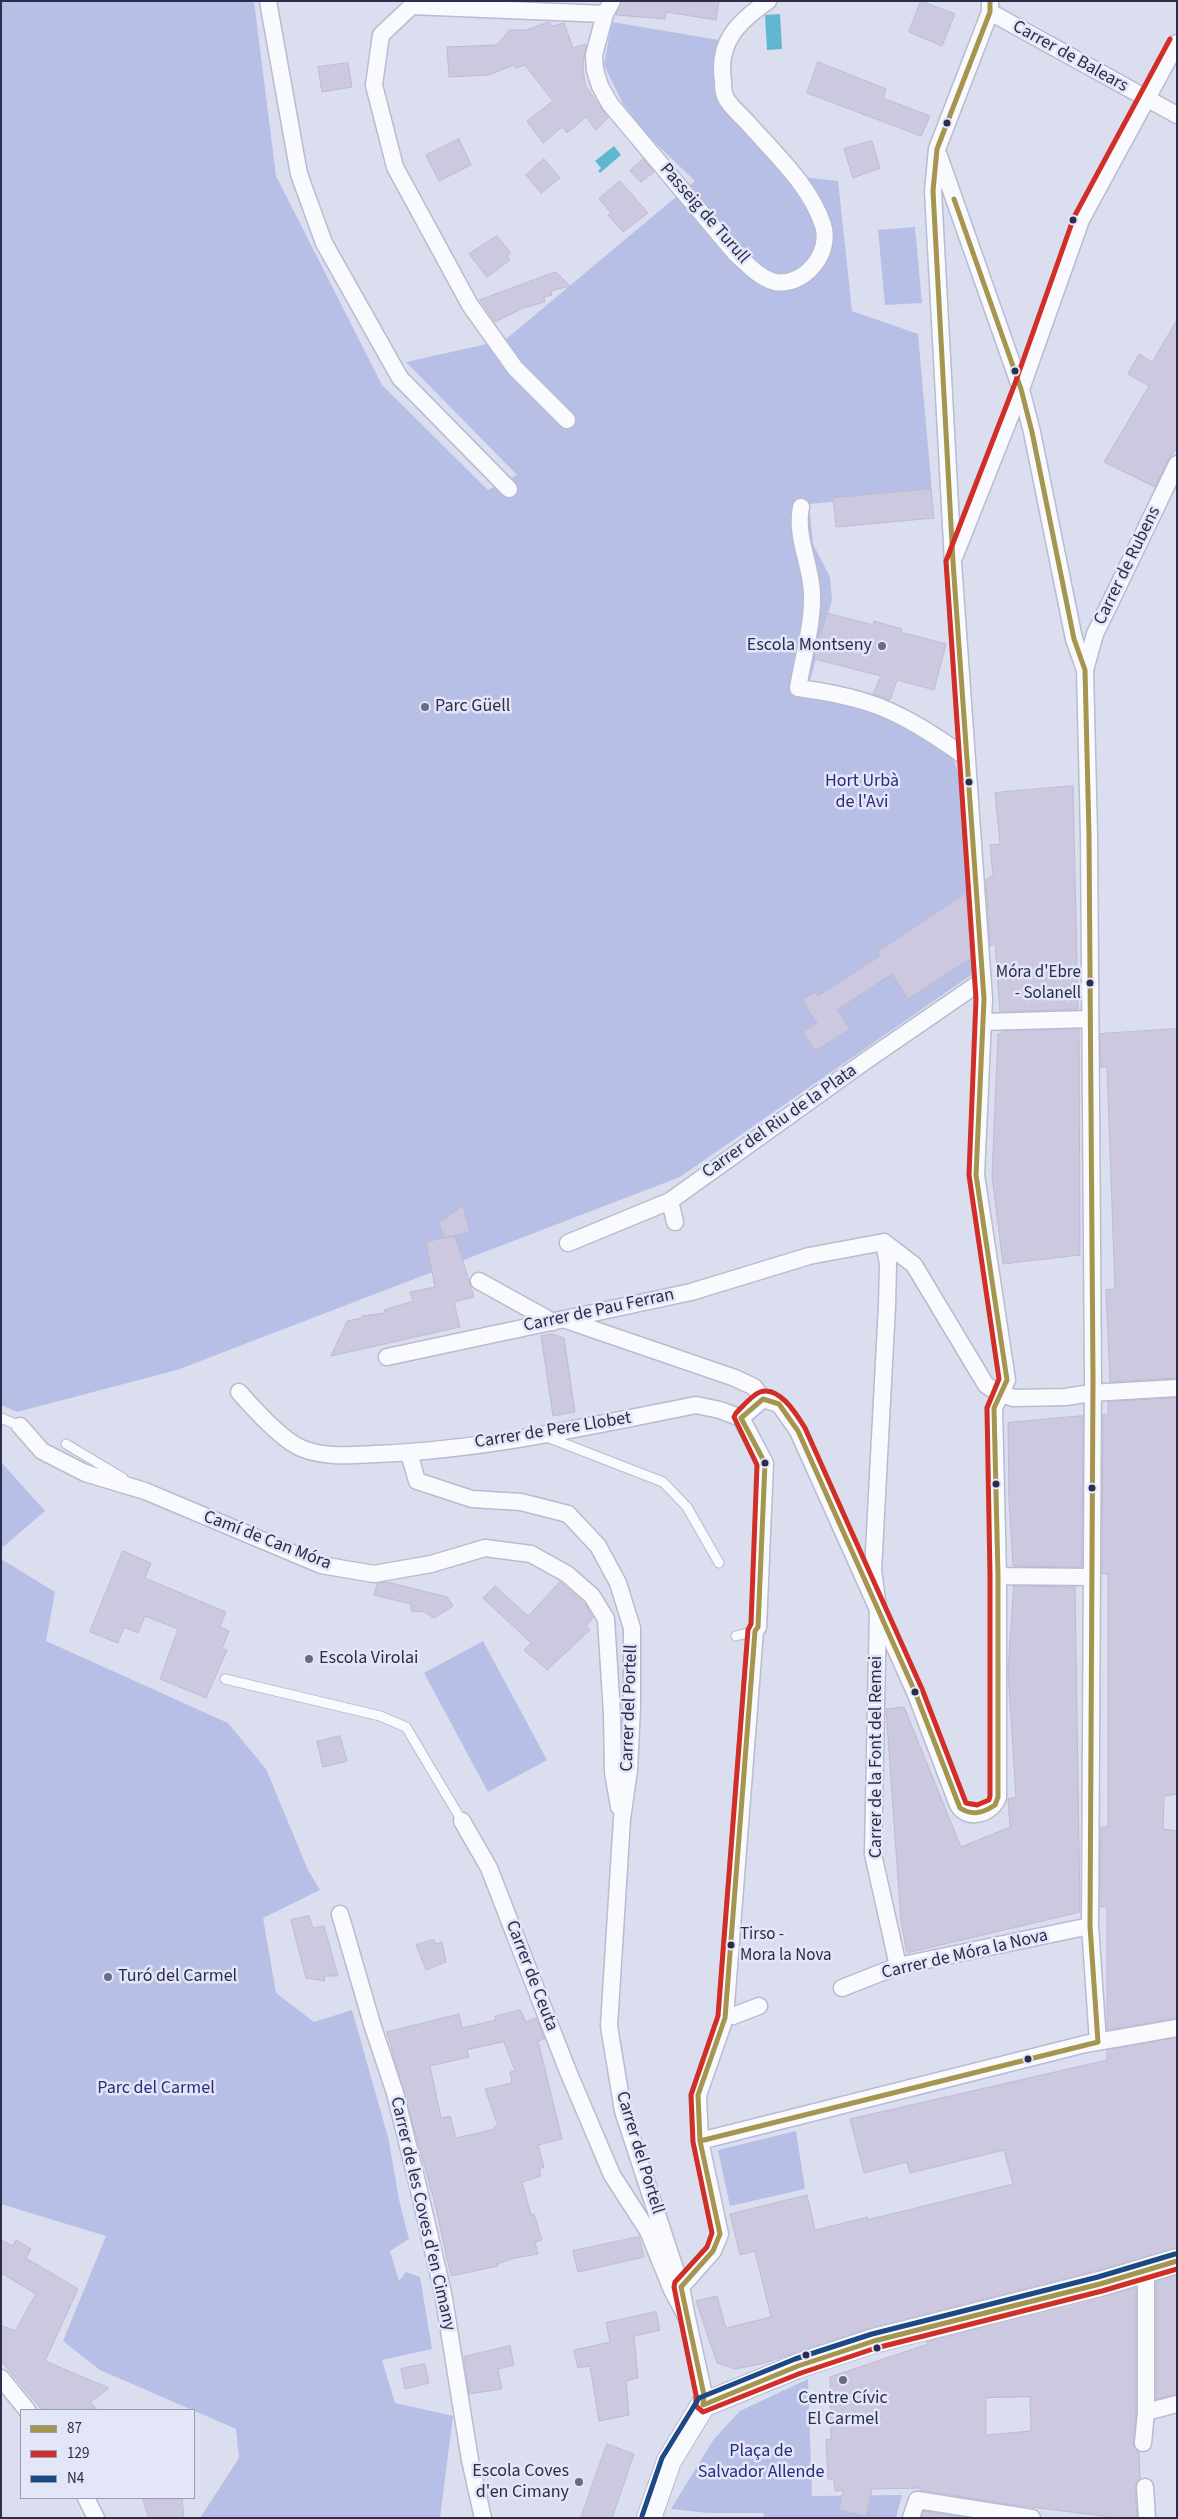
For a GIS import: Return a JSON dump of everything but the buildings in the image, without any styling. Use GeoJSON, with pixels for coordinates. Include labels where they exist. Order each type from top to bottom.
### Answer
{"type":"FeatureCollection","features":[{"type":"Feature","properties":{"kind":"street"},"geometry":{"type":"LineString","coordinates":[[268,1],[299,174],[324,243],[400,378],[509,489]]}},
{"type":"Feature","properties":{"kind":"street","name":"Passeig de Turull"},"geometry":{"type":"LineString","coordinates":[[608,8],[594,55],[595,70],[610,104],[735,253],[755,272],[774,282],[791,281],[807,273],[820,258],[824,243],[824,227],[802,185],[725,97],[722,72],[724,51],[730,35],[742,21],[768,1]]}},
{"type":"Feature","properties":{"kind":"street"},"geometry":{"type":"LineString","coordinates":[[567,420],[515,368],[470,305],[395,167],[374,85],[381,35],[414,4],[608,8]]}},
{"type":"Feature","properties":{"kind":"street"},"geometry":{"type":"LineString","coordinates":[[479,1281],[559,1321],[735,1378],[754,1387],[763,1400],[779,1404],[798,1431],[878,1608],[915,1692],[960,1808],[972,1814],[980,1813],[995,1805],[998,1797],[998,1576],[994,1408],[1006,1380],[976,1175],[982,981],[953,562],[933,191],[936,149],[990,6]]}},
{"type":"Feature","properties":{"kind":"street","name":"Carrer de Balears"},"geometry":{"type":"LineString","coordinates":[[990,6],[1146,99],[1177,115]]}},
{"type":"Feature","properties":{"kind":"street"},"geometry":{"type":"LineString","coordinates":[[953,562],[1020,388],[1081,220],[1177,43]]}},
{"type":"Feature","properties":{"kind":"street"},"geometry":{"type":"LineString","coordinates":[[936,149],[1020,388],[1032,432],[1074,639],[1085,670],[1090,1019],[1090,1926],[1098,2042]]}},
{"type":"Feature","properties":{"kind":"street","name":"Carrer de Rubens"},"geometry":{"type":"LineString","coordinates":[[1085,670],[1095,634],[1177,464]]}},
{"type":"Feature","properties":{"kind":"street"},"geometry":{"type":"LineString","coordinates":[[801,506],[799,519],[802,545],[812,590],[812,609],[798,688],[866,702],[891,712],[933,734],[967,758]]}},
{"type":"Feature","properties":{"kind":"street","name":"Carrer del Riu de la Plata"},"geometry":{"type":"LineString","coordinates":[[568,1243],[670,1201],[864,1062],[982,981]]}},
{"type":"Feature","properties":{"kind":"street"},"geometry":{"type":"LineString","coordinates":[[982,1022],[1090,1019]]}},
{"type":"Feature","properties":{"kind":"street"},"geometry":{"type":"LineString","coordinates":[[670,1201],[675,1222]]}},
{"type":"Feature","properties":{"kind":"street"},"geometry":{"type":"LineString","coordinates":[[884,1242],[914,1265],[986,1385],[1000,1394],[1014,1398],[1053,1398],[1091,1393],[1177,1388]]}},
{"type":"Feature","properties":{"kind":"street","name":"Carrer de Pau Ferran"},"geometry":{"type":"LineString","coordinates":[[387,1357],[691,1292],[809,1256],[884,1242]]}},
{"type":"Feature","properties":{"kind":"street","name":"Carrer de la Font del Remei"},"geometry":{"type":"LineString","coordinates":[[884,1242],[888,1264],[888,1306],[873,1570],[878,1608],[873,1854],[898,1966]]}},
{"type":"Feature","properties":{"kind":"street"},"geometry":{"type":"LineString","coordinates":[[239,1392],[262,1418],[300,1448],[336,1455],[409,1453]]}},
{"type":"Feature","properties":{"kind":"street"},"geometry":{"type":"LineString","coordinates":[[681,2287],[713,2251],[720,2234],[700,2141],[698,2096],[724,2018],[755,1631],[758,1627],[765,1463],[741,1418],[763,1400]]}},
{"type":"Feature","properties":{"kind":"street","name":"Carrer de Pere Llobet"},"geometry":{"type":"LineString","coordinates":[[409,1453],[542,1435],[696,1405],[720,1410],[741,1418]]}},
{"type":"Feature","properties":{"kind":"street","name":"Camí de Can Móra"},"geometry":{"type":"LineString","coordinates":[[20,1426],[42,1451],[85,1473],[145,1492],[322,1565],[374,1574],[431,1564],[485,1548],[531,1554],[567,1574],[592,1596],[606,1619],[612,1714],[612,1772],[622,1819]]}},
{"type":"Feature","properties":{"kind":"street","name":"Carrer del Portell"},"geometry":{"type":"LineString","coordinates":[[409,1453],[417,1481],[472,1499],[522,1502],[568,1514],[598,1546],[618,1583],[632,1628],[638,1665],[629,1770],[622,1819],[609,2026],[623,2111],[681,2287],[687,2318]]}},
{"type":"Feature","properties":{"kind":"street"},"geometry":{"type":"LineString","coordinates":[[998,1576],[1091,1577]]}},
{"type":"Feature","properties":{"kind":"street","name":"Carrer de Ceuta"},"geometry":{"type":"LineString","coordinates":[[462,1821],[489,1868],[567,2069],[612,2175],[648,2231],[672,2290],[687,2318],[704,2394],[703,2405]]}},
{"type":"Feature","properties":{"kind":"street","name":"Carrer de les Coves d'en Cimany"},"geometry":{"type":"LineString","coordinates":[[340,1914],[372,2024],[395,2093],[417,2182],[443,2293],[470,2460],[483,2518]]}},
{"type":"Feature","properties":{"kind":"street","name":"Carrer de Móra la Nova"},"geometry":{"type":"LineString","coordinates":[[842,1988],[898,1966],[1090,1926]]}},
{"type":"Feature","properties":{"kind":"street"},"geometry":{"type":"LineString","coordinates":[[733,2016],[759,2006]]}},
{"type":"Feature","properties":{"kind":"street"},"geometry":{"type":"LineString","coordinates":[[700,2141],[1098,2042],[1177,2028]]}},
{"type":"Feature","properties":{"kind":"street"},"geometry":{"type":"LineString","coordinates":[[649,2518],[669,2461],[703,2405],[798,2366],[874,2341],[1146,2271],[1177,2261]]}},
{"type":"Feature","properties":{"kind":"street"},"geometry":{"type":"LineString","coordinates":[[1143,2443],[1146,2408],[1146,2271]]}},
{"type":"Feature","properties":{"kind":"street"},"geometry":{"type":"LineString","coordinates":[[1,2378],[26,2409]]}},
{"type":"Feature","properties":{"kind":"street"},"geometry":{"type":"LineString","coordinates":[[1146,2408],[1177,2404]]}},
{"type":"Feature","properties":{"kind":"street"},"geometry":{"type":"LineString","coordinates":[[1145,2487],[1147,2518]]}},
{"type":"Feature","properties":{"kind":"street"},"geometry":{"type":"LineString","coordinates":[[86,2499],[96,2518]]}},
{"type":"Feature","properties":{"kind":"street"},"geometry":{"type":"LineString","coordinates":[[911,2518],[917,2500],[1032,2518]]}},
{"type":"Feature","properties":{"kind":"lane"},"geometry":{"type":"LineString","coordinates":[[1,1418],[20,1426]]}},
{"type":"Feature","properties":{"kind":"lane"},"geometry":{"type":"LineString","coordinates":[[542,1435],[663,1482],[687,1507],[719,1563]]}},
{"type":"Feature","properties":{"kind":"lane"},"geometry":{"type":"LineString","coordinates":[[66,1444],[145,1492]]}},
{"type":"Feature","properties":{"kind":"lane"},"geometry":{"type":"LineString","coordinates":[[736,1636],[755,1631]]}},
{"type":"Feature","properties":{"kind":"lane","name":"Carrer de Ceuta"},"geometry":{"type":"LineString","coordinates":[[225,1680],[380,1716],[406,1727],[462,1821]]}},
{"type":"Feature","properties":{"kind":"green space","name":"Parc Güell"},"geometry":{"type":"Polygon","coordinates":[[[1,1],[254,1],[276,176],[382,385],[488,490],[517,475],[406,362],[505,340],[695,181],[646,134],[623,104],[604,65],[612,22],[719,40],[713,68],[717,97],[786,175],[838,181],[852,311],[918,334],[932,492],[809,504],[813,544],[830,577],[832,600],[810,681],[810,694],[900,724],[933,742],[953,759],[960,781],[974,973],[680,1177],[177,1370],[17,1412],[1,1405],[1,1]]]}},
{"type":"Feature","properties":{"kind":"green space"},"geometry":{"type":"Polygon","coordinates":[[[915,227],[922,303],[885,305],[878,230],[915,227]]]}},
{"type":"Feature","properties":{"kind":"green space"},"geometry":{"type":"Polygon","coordinates":[[[1,1462],[45,1511],[3,1547],[1,1544],[1,1462]]]}},
{"type":"Feature","properties":{"kind":"green space","name":"Parc del Carmel"},"geometry":{"type":"Polygon","coordinates":[[[1,1559],[55,1592],[46,1641],[228,1723],[266,1769],[308,1870],[320,1890],[263,1918],[276,1993],[314,2022],[352,2010],[389,2141],[399,2200],[409,2239],[390,2251],[399,2281],[406,2272],[420,2277],[432,2349],[382,2360],[395,2403],[453,2416],[440,2518],[200,2518],[239,2458],[236,2429],[195,2411],[195,2409],[190,2409],[100,2370],[63,2341],[106,2236],[1,2204],[1,1559]]]}},
{"type":"Feature","properties":{"kind":"green space"},"geometry":{"type":"Polygon","coordinates":[[[483,1641],[547,1760],[488,1792],[424,1673],[483,1641]]]}},
{"type":"Feature","properties":{"kind":"green space"},"geometry":{"type":"Polygon","coordinates":[[[796,2131],[805,2189],[730,2206],[718,2150],[796,2131]]]}},
{"type":"Feature","properties":{"kind":"green space","name":"Plaça de Salvador Allende"},"geometry":{"type":"Polygon","coordinates":[[[808,2379],[812,2496],[902,2495],[896,2518],[763,2518],[764,2513],[708,2513],[671,2509],[714,2439],[740,2411],[808,2379]]]}},
{"type":"Feature","properties":{"kind":"shaded area"},"geometry":{"type":"Polygon","coordinates":[[[780,14],[782,49],[767,50],[765,15],[780,14]]]}},
{"type":"Feature","properties":{"kind":"shaded area"},"geometry":{"type":"Polygon","coordinates":[[[614,146],[621,155],[600,173],[598,171],[601,168],[595,161],[614,146]]]}},
{"type":"Feature","properties":{"kind":"transit line","name":"87"},"geometry":{"type":"LineString","coordinates":[[681,2287],[713,2251],[720,2234],[700,2141],[698,2095],[725,2018],[755,1631],[758,1627],[765,1463],[741,1418],[763,1399],[779,1404],[798,1431],[915,1692],[960,1808],[973,1813],[982,1812],[995,1805],[998,1797],[998,1576],[994,1408],[1007,1380],[976,1175],[984,999],[953,562],[933,191],[937,149],[990,12],[990,1]]}},
{"type":"Feature","properties":{"kind":"transit line","name":"129"},"geometry":{"type":"LineString","coordinates":[[1170,39],[1074,217],[1014,386],[946,561],[976,999],[969,1175],[999,1379],[987,1408],[990,1576],[990,1796],[989,1800],[977,1805],[966,1803],[922,1689],[805,1428],[787,1402],[774,1393],[760,1392],[750,1398],[734,1417],[757,1465],[751,1624],[748,1630],[718,2016],[691,2095],[693,2142],[712,2233],[707,2247],[675,2282],[674,2287],[696,2395],[696,2406],[703,2412],[801,2373],[876,2348],[1102,2291],[1177,2269]]}},
{"type":"Feature","properties":{"kind":"transit line","name":"87"},"geometry":{"type":"LineString","coordinates":[[700,2141],[1098,2042],[1090,1926],[1093,1378],[1089,835],[1085,670],[1074,639],[1032,432],[1021,389],[954,199]]}},
{"type":"Feature","properties":{"kind":"transit line","name":"N4"},"geometry":{"type":"LineString","coordinates":[[642,2516],[662,2458],[699,2398],[795,2359],[872,2334],[1098,2277],[1175,2254]]}},
{"type":"Feature","properties":{"kind":"transit line","name":"87"},"geometry":{"type":"LineString","coordinates":[[703,2405],[798,2366],[874,2341],[1100,2284],[1177,2261]]}},
{"type":"Feature","properties":{"kind":"transit line","name":"87"},"geometry":{"type":"LineString","coordinates":[[681,2287],[704,2395],[703,2405]]}},
{"type":"Feature","properties":{"kind":"place","name":"Escola Montseny"},"geometry":{"type":"Point","coordinates":[882,646]}},
{"type":"Feature","properties":{"kind":"place","name":"Parc Güell"},"geometry":{"type":"Point","coordinates":[425,707]}},
{"type":"Feature","properties":{"kind":"place","name":"Móra d'Ebre - Solanell"},"geometry":{"type":"Point","coordinates":[1090,983]}},
{"type":"Feature","properties":{"kind":"place","name":"Escola Virolai"},"geometry":{"type":"Point","coordinates":[309,1659]}},
{"type":"Feature","properties":{"kind":"place","name":"Tirso - Mora la Nova"},"geometry":{"type":"Point","coordinates":[731,1945]}},
{"type":"Feature","properties":{"kind":"place","name":"Turó del Carmel"},"geometry":{"type":"Point","coordinates":[108,1977]}},
{"type":"Feature","properties":{"kind":"place","name":"Centre Cívic El Carmel"},"geometry":{"type":"Point","coordinates":[843,2380]}},
{"type":"Feature","properties":{"kind":"place","name":"Escola Coves d'en Cimany"},"geometry":{"type":"Point","coordinates":[579,2482]}},
{"type":"Feature","properties":{"kind":"park label","name":"Hort Urbà de l'Avi"},"geometry":{"type":"Point","coordinates":[862,792]}}]}
